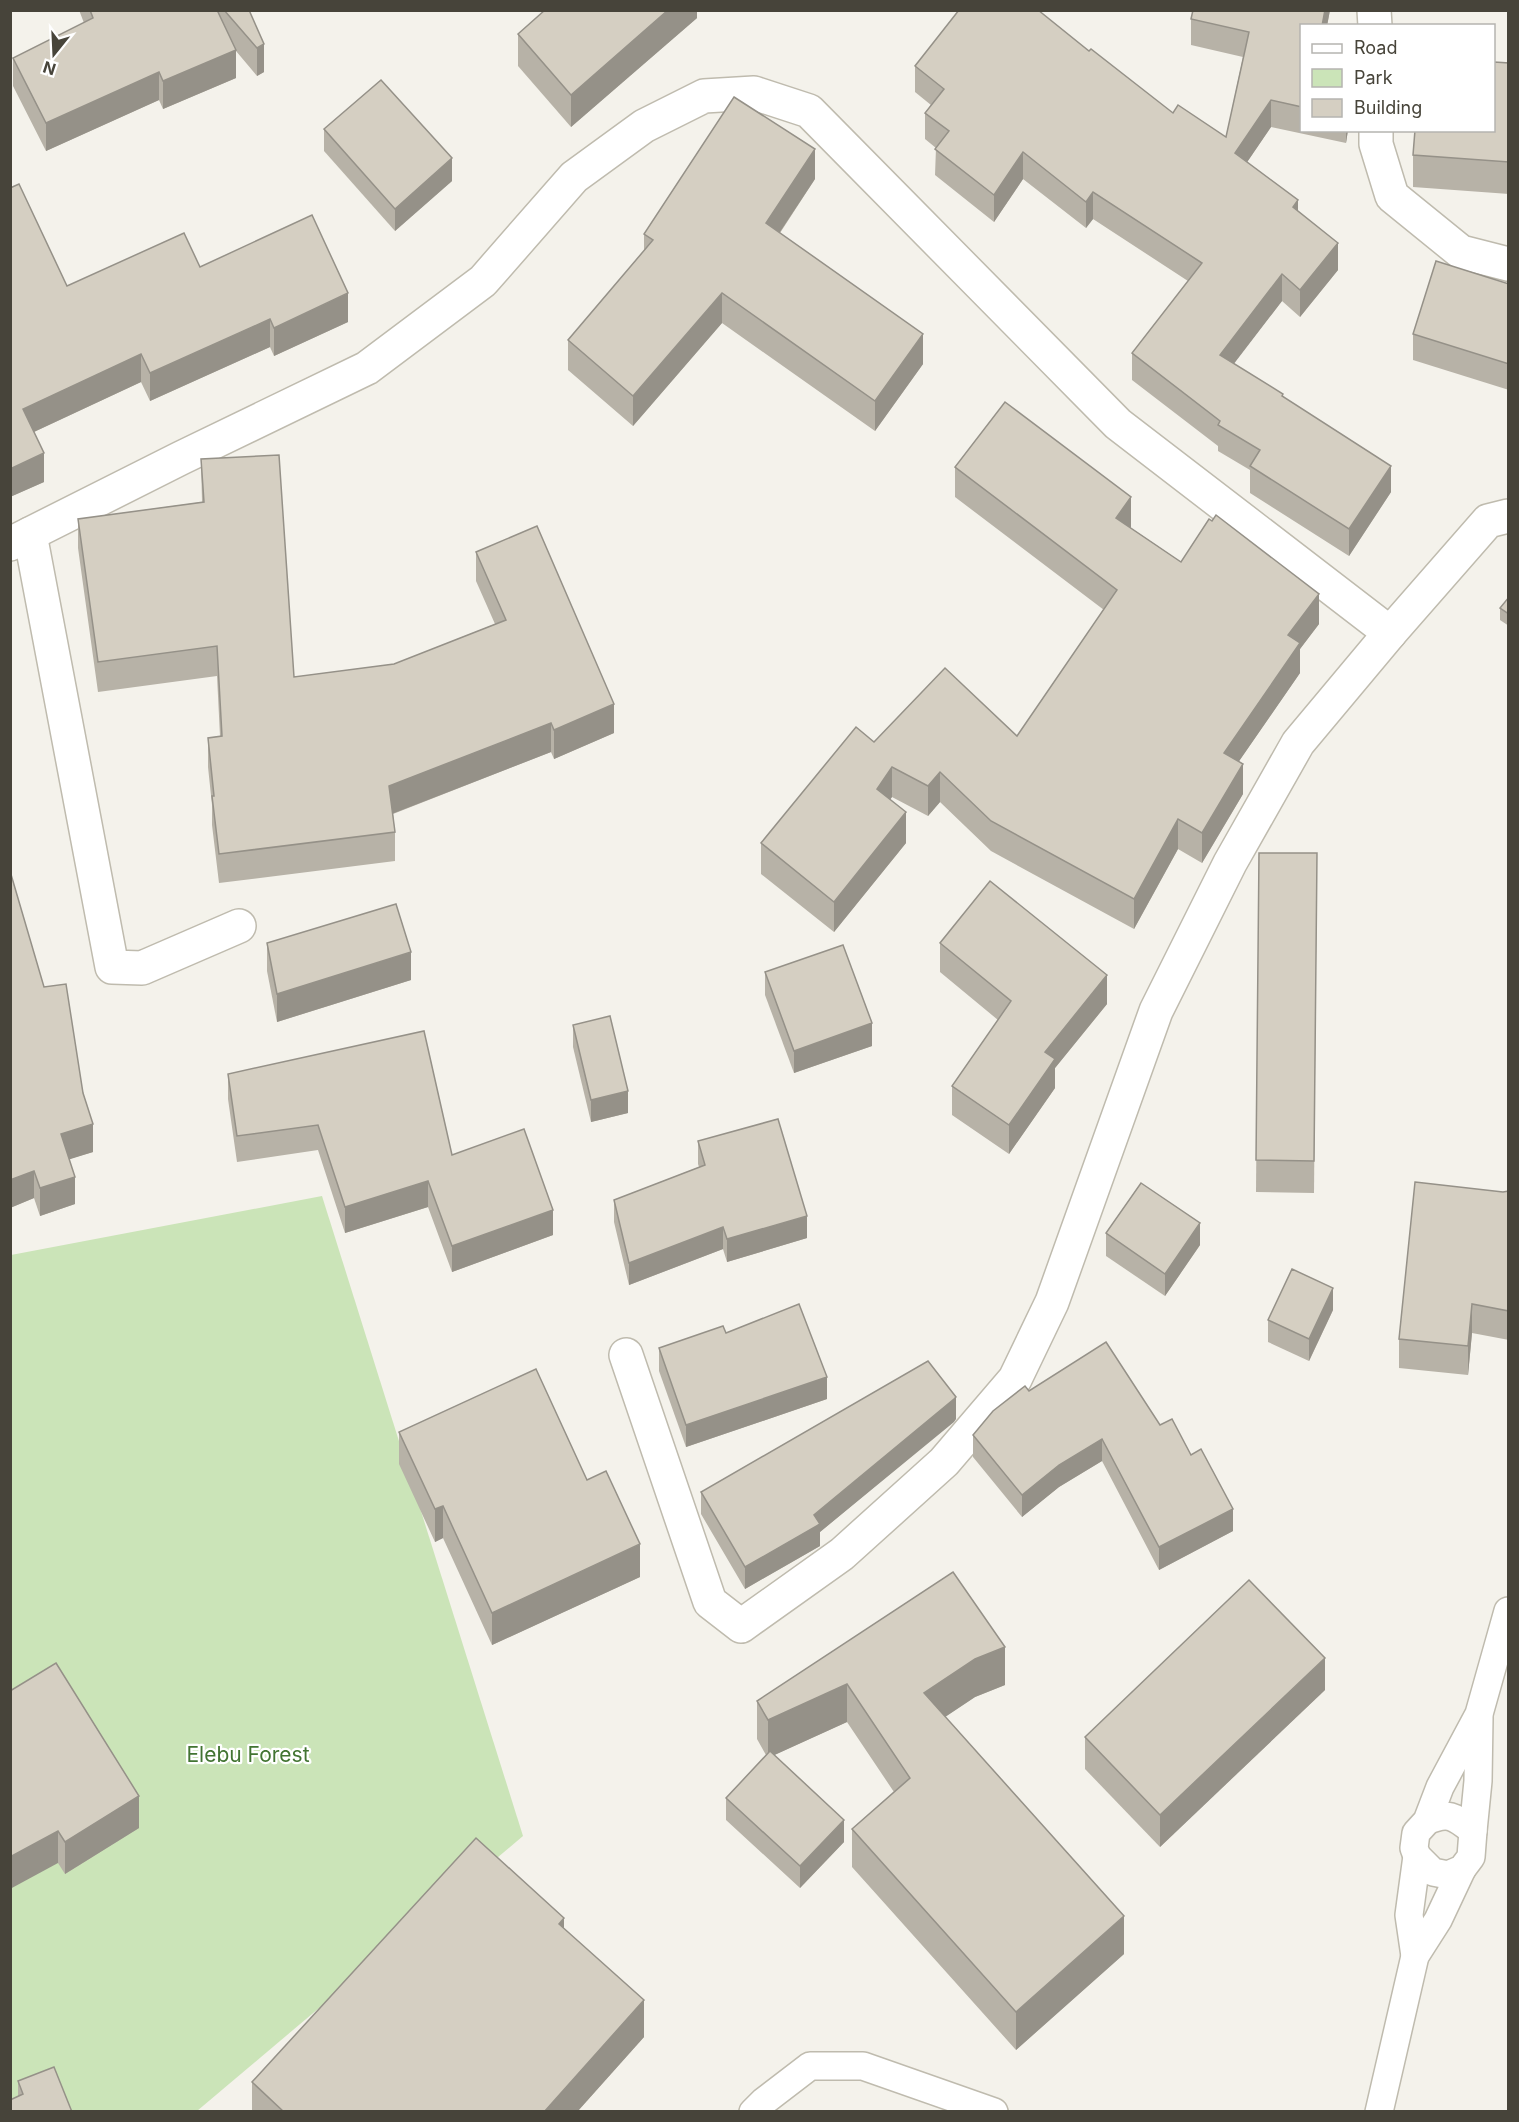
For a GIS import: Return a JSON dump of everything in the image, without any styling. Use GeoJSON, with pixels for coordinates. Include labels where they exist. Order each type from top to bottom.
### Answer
{"type":"FeatureCollection","features":[{"type":"Feature","properties":{"kind":"street"},"geometry":{"type":"LineString","coordinates":[[239,926],[142,968],[112,967],[20,539],[367,368],[483,281],[574,177],[644,126],[704,96],[754,93],[809,111],[1118,424],[1390,633]]}},
{"type":"Feature","properties":{"kind":"street"},"geometry":{"type":"LineString","coordinates":[[1376,132],[1376,144],[1392,196],[1461,252],[1509,264]]}},
{"type":"Feature","properties":{"kind":"street"},"geometry":{"type":"LineString","coordinates":[[626,1355],[710,1602],[741,1626],[842,1554],[944,1462],[1015,1379],[1052,1302],[1156,1011],[1230,863],[1298,743],[1488,521],[1509,516]]}},
{"type":"Feature","properties":{"kind":"lane"},"geometry":{"type":"LineString","coordinates":[[1462,1869],[1448,1875],[1432,1872],[1417,1856],[1414,1848],[1416,1833],[1426,1821],[1440,1787],[1479,1714],[1509,1611]]}},
{"type":"Feature","properties":{"kind":"lane"},"geometry":{"type":"LineString","coordinates":[[1379,2112],[1415,1956],[1438,1920],[1462,1869],[1472,1857],[1478,1781],[1479,1714]]}},
{"type":"Feature","properties":{"kind":"lane"},"geometry":{"type":"LineString","coordinates":[[1426,1821],[1441,1815],[1456,1817],[1473,1831]]}},
{"type":"Feature","properties":{"kind":"lane"},"geometry":{"type":"LineString","coordinates":[[1415,1956],[1409,1915],[1417,1856]]}},
{"type":"Feature","properties":{"kind":"lane"},"geometry":{"type":"LineString","coordinates":[[753,2112],[810,2066],[863,2066],[994,2112]]}},
{"type":"Feature","properties":{"kind":"green space","name":"Elebu Forest"},"geometry":{"type":"Polygon","coordinates":[[[322,1196],[523,1836],[197,2111],[11,2112],[11,1255],[322,1196]]]}},
{"type":"Feature","properties":{"kind":"building"},"geometry":{"type":"Polygon","coordinates":[[[90,10],[217,10],[236,50],[163,81],[159,72],[46,123],[13,58],[93,18],[90,10]]]}},
{"type":"Feature","properties":{"kind":"building"},"geometry":{"type":"Polygon","coordinates":[[[224,10],[249,10],[264,44],[257,48],[224,10]]]}},
{"type":"Feature","properties":{"kind":"building"},"geometry":{"type":"Polygon","coordinates":[[[545,10],[668,10],[571,95],[518,34],[545,10]]]}},
{"type":"Feature","properties":{"kind":"building"},"geometry":{"type":"Polygon","coordinates":[[[959,10],[1038,10],[1173,113],[1178,105],[1226,137],[1249,32],[1191,19],[1193,10],[1325,10],[1322,24],[1300,24],[1300,107],[1271,100],[1235,153],[1298,200],[1293,207],[1338,243],[1300,290],[1282,274],[1220,355],[1391,466],[1349,529],[1250,466],[1260,450],[1218,425],[1220,421],[1132,353],[1202,263],[1093,192],[1086,202],[1023,152],[994,195],[935,149],[949,131],[925,113],[944,89],[915,66],[959,10]]]}},
{"type":"Feature","properties":{"kind":"building"},"geometry":{"type":"Polygon","coordinates":[[[1495,62],[1509,63],[1509,162],[1413,155],[1415,132],[1495,132],[1495,62]]]}},
{"type":"Feature","properties":{"kind":"building"},"geometry":{"type":"Polygon","coordinates":[[[381,80],[452,158],[395,209],[324,129],[381,80]]]}},
{"type":"Feature","properties":{"kind":"building"},"geometry":{"type":"Polygon","coordinates":[[[734,97],[815,149],[766,223],[923,334],[875,401],[722,293],[633,396],[568,340],[653,240],[644,234],[734,97]]]}},
{"type":"Feature","properties":{"kind":"building"},"geometry":{"type":"Polygon","coordinates":[[[19,184],[67,286],[184,233],[200,267],[312,215],[348,293],[274,328],[270,319],[150,373],[141,354],[23,409],[44,453],[10,469],[10,188],[19,184]]]}},
{"type":"Feature","properties":{"kind":"building"},"geometry":{"type":"Polygon","coordinates":[[[1436,261],[1509,284],[1509,364],[1413,334],[1436,261]]]}},
{"type":"Feature","properties":{"kind":"building"},"geometry":{"type":"Polygon","coordinates":[[[1005,402],[1131,497],[1116,518],[1181,562],[1209,519],[1212,521],[1216,515],[1319,594],[1288,635],[1300,643],[1224,753],[1243,764],[1202,833],[1178,819],[1134,899],[991,821],[940,772],[928,786],[892,767],[877,789],[906,812],[834,902],[761,843],[856,727],[874,742],[945,668],[1017,736],[1117,590],[955,467],[1005,402]]]}},
{"type":"Feature","properties":{"kind":"building"},"geometry":{"type":"Polygon","coordinates":[[[279,455],[294,677],[394,664],[506,620],[476,552],[537,526],[614,704],[554,730],[551,723],[389,786],[395,832],[219,854],[208,738],[222,736],[217,646],[98,662],[78,519],[204,502],[201,459],[279,455]]]}},
{"type":"Feature","properties":{"kind":"building"},"geometry":{"type":"Polygon","coordinates":[[[1509,597],[1509,614],[1500,608],[1509,597]]]}},
{"type":"Feature","properties":{"kind":"building"},"geometry":{"type":"Polygon","coordinates":[[[1259,853],[1317,853],[1314,1161],[1256,1160],[1259,853]]]}},
{"type":"Feature","properties":{"kind":"building"},"geometry":{"type":"Polygon","coordinates":[[[10,871],[44,987],[66,984],[83,1093],[93,1124],[61,1134],[75,1177],[40,1188],[34,1171],[10,1180],[10,871]]]}},
{"type":"Feature","properties":{"kind":"building"},"geometry":{"type":"Polygon","coordinates":[[[990,881],[1107,975],[1045,1052],[1055,1059],[1009,1125],[952,1086],[1011,1001],[940,943],[990,881]]]}},
{"type":"Feature","properties":{"kind":"building"},"geometry":{"type":"Polygon","coordinates":[[[396,904],[411,952],[277,994],[267,943],[396,904]]]}},
{"type":"Feature","properties":{"kind":"building"},"geometry":{"type":"Polygon","coordinates":[[[843,945],[872,1023],[794,1051],[765,972],[843,945]]]}},
{"type":"Feature","properties":{"kind":"building"},"geometry":{"type":"Polygon","coordinates":[[[610,1016],[628,1091],[591,1100],[573,1025],[610,1016]]]}},
{"type":"Feature","properties":{"kind":"building"},"geometry":{"type":"Polygon","coordinates":[[[424,1031],[452,1155],[524,1129],[553,1210],[452,1246],[428,1181],[345,1207],[318,1125],[237,1136],[228,1074],[424,1031]]]}},
{"type":"Feature","properties":{"kind":"building"},"geometry":{"type":"Polygon","coordinates":[[[778,1119],[807,1216],[727,1239],[723,1227],[629,1263],[614,1200],[705,1165],[698,1141],[778,1119]]]}},
{"type":"Feature","properties":{"kind":"building"},"geometry":{"type":"Polygon","coordinates":[[[1415,1182],[1509,1191],[1509,1311],[1472,1304],[1468,1346],[1399,1339],[1415,1182]]]}},
{"type":"Feature","properties":{"kind":"building"},"geometry":{"type":"Polygon","coordinates":[[[1141,1183],[1200,1223],[1165,1274],[1106,1233],[1141,1183]]]}},
{"type":"Feature","properties":{"kind":"building"},"geometry":{"type":"Polygon","coordinates":[[[1292,1269],[1333,1288],[1309,1339],[1268,1320],[1292,1269]]]}},
{"type":"Feature","properties":{"kind":"building"},"geometry":{"type":"Polygon","coordinates":[[[799,1304],[827,1377],[686,1425],[659,1348],[723,1326],[726,1333],[799,1304]]]}},
{"type":"Feature","properties":{"kind":"building"},"geometry":{"type":"Polygon","coordinates":[[[1106,1342],[1160,1425],[1172,1419],[1191,1455],[1201,1449],[1233,1509],[1159,1547],[1102,1439],[1059,1465],[1022,1495],[973,1435],[993,1411],[1025,1386],[1029,1391],[1106,1342]]]}},
{"type":"Feature","properties":{"kind":"building"},"geometry":{"type":"Polygon","coordinates":[[[928,1361],[956,1397],[814,1515],[820,1524],[745,1567],[701,1492],[928,1361]]]}},
{"type":"Feature","properties":{"kind":"building"},"geometry":{"type":"Polygon","coordinates":[[[536,1369],[587,1480],[606,1471],[640,1544],[492,1613],[443,1506],[435,1509],[399,1432],[536,1369]]]}},
{"type":"Feature","properties":{"kind":"building"},"geometry":{"type":"Polygon","coordinates":[[[953,1572],[1005,1647],[975,1659],[924,1693],[1124,1916],[1016,2012],[852,1829],[910,1778],[847,1684],[768,1720],[757,1701],[953,1572]]]}},
{"type":"Feature","properties":{"kind":"building"},"geometry":{"type":"Polygon","coordinates":[[[1249,1580],[1325,1658],[1160,1815],[1085,1737],[1249,1580]]]}},
{"type":"Feature","properties":{"kind":"building"},"geometry":{"type":"Polygon","coordinates":[[[56,1663],[139,1796],[65,1842],[58,1831],[10,1857],[10,1691],[56,1663]]]}},
{"type":"Feature","properties":{"kind":"building"},"geometry":{"type":"Polygon","coordinates":[[[770,1751],[844,1820],[800,1866],[726,1798],[770,1751]]]}},
{"type":"Feature","properties":{"kind":"building"},"geometry":{"type":"Polygon","coordinates":[[[476,1838],[564,1918],[559,1924],[644,2000],[544,2112],[284,2112],[252,2082],[476,1838]]]}},
{"type":"Feature","properties":{"kind":"building"},"geometry":{"type":"Polygon","coordinates":[[[54,2067],[72,2112],[10,2112],[10,2100],[23,2094],[18,2081],[54,2067]]]}}]}
